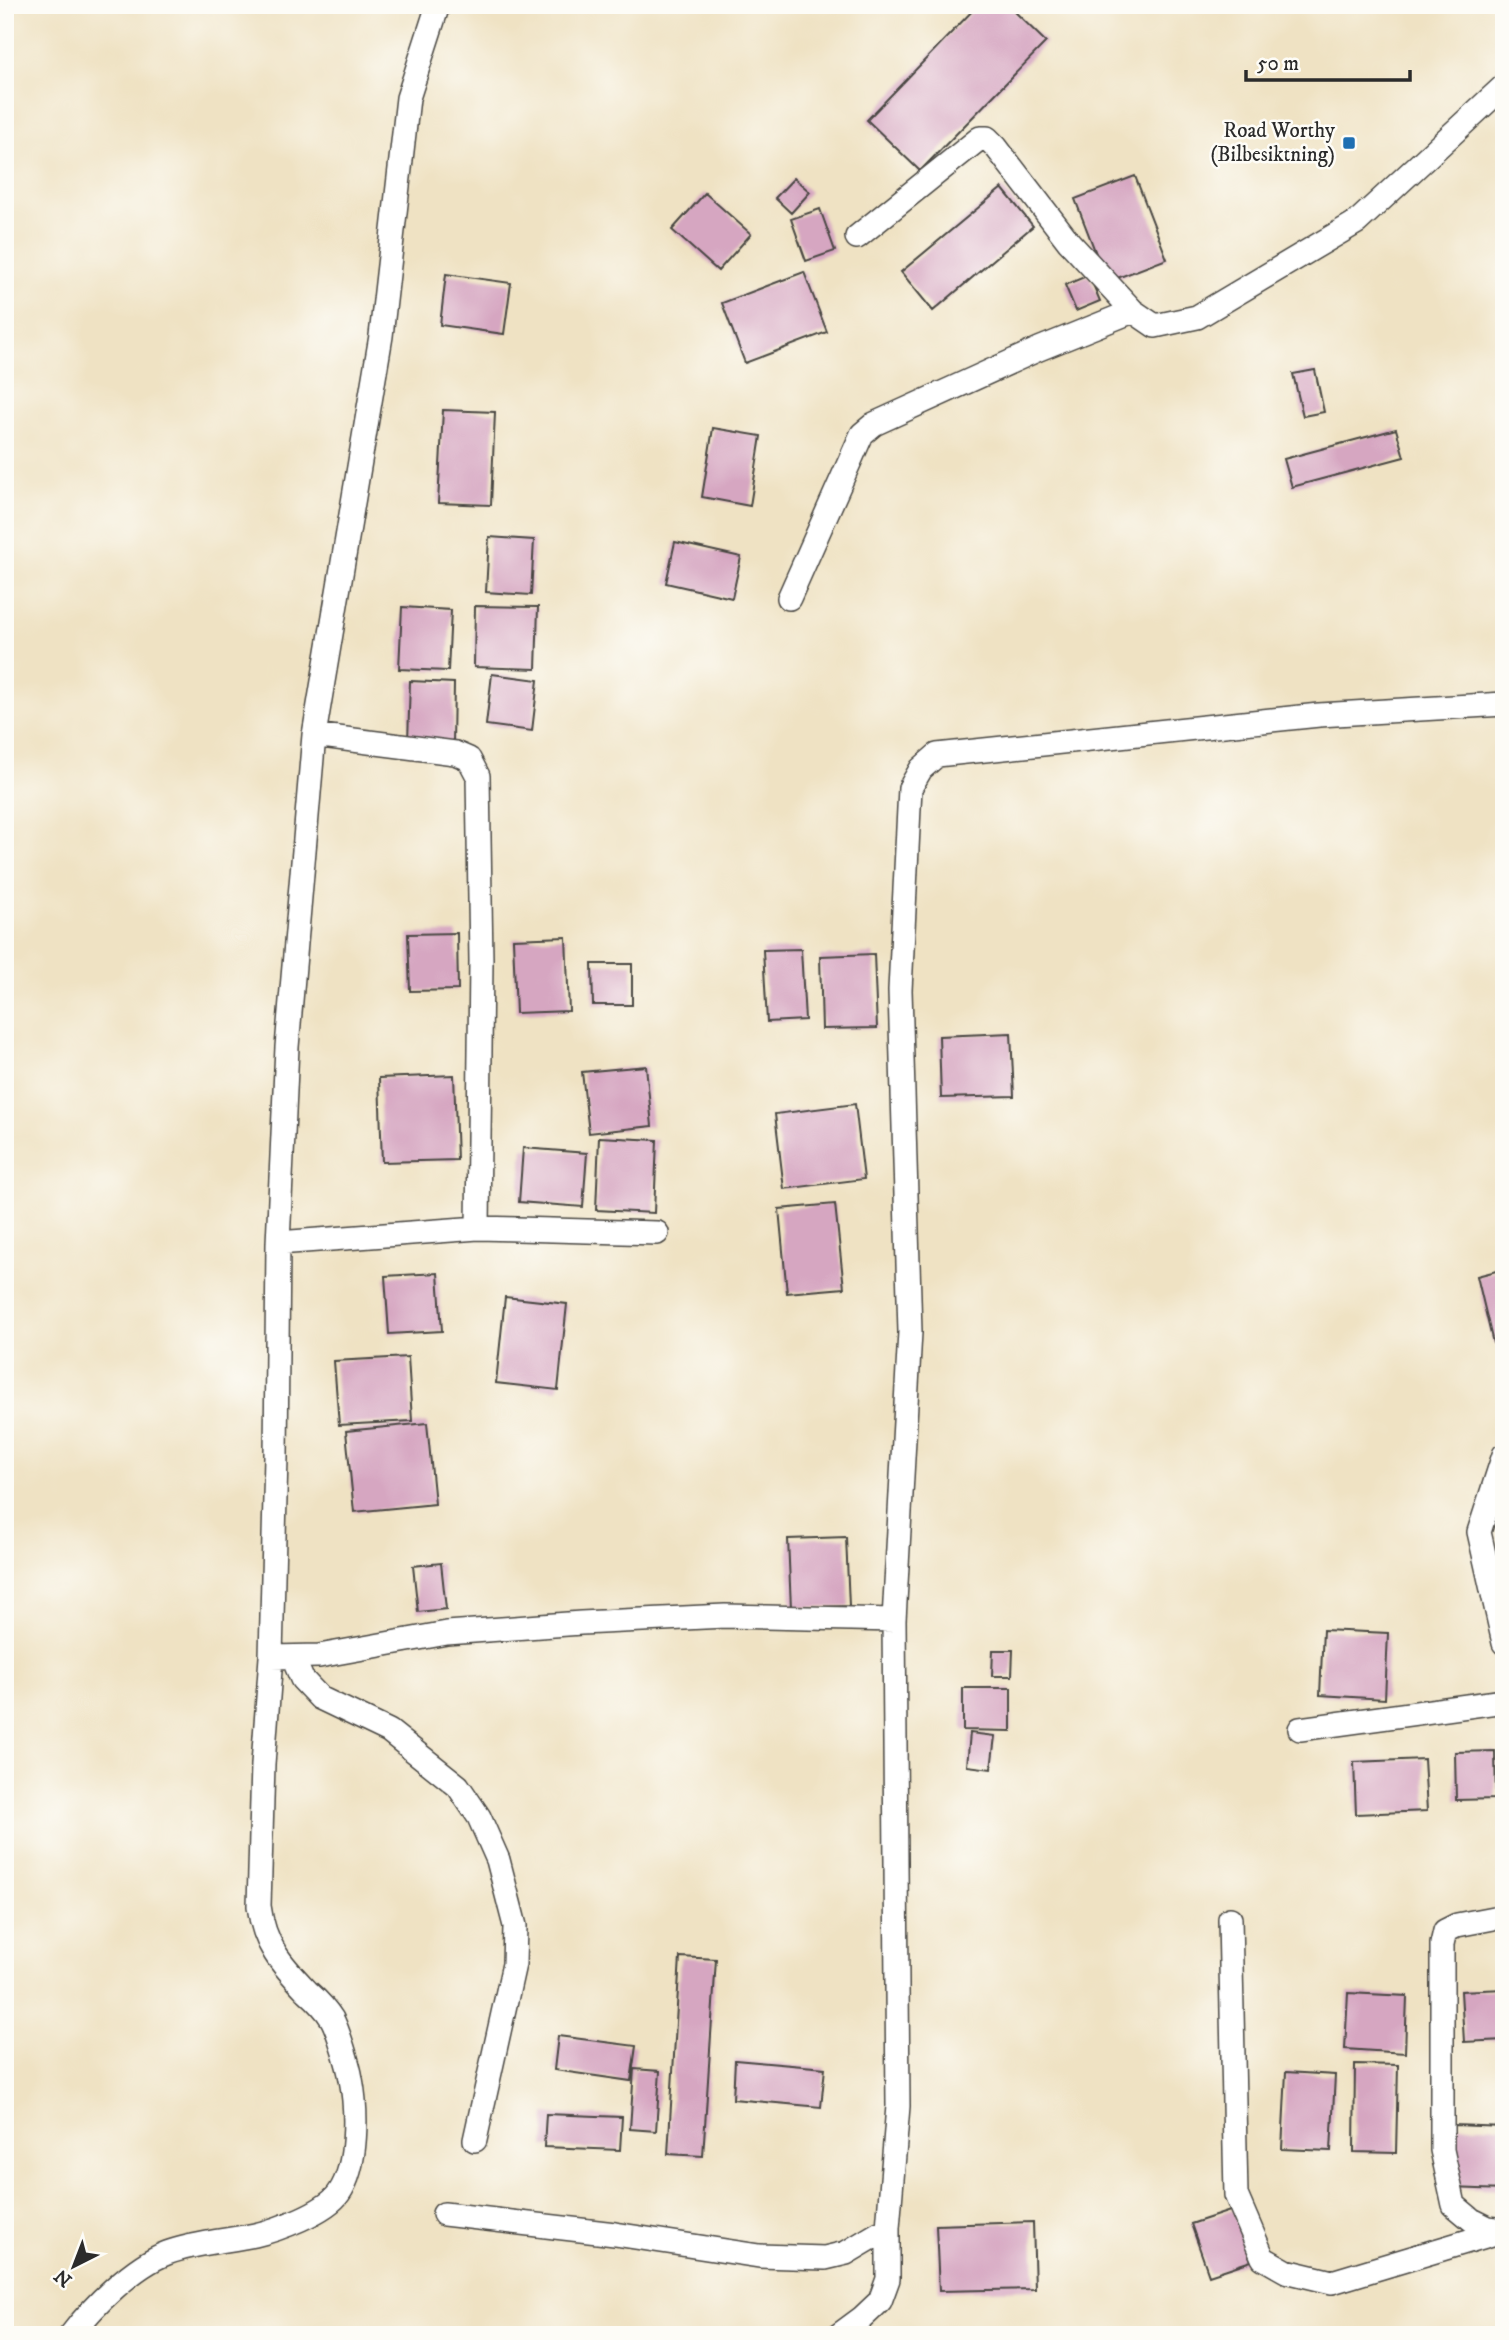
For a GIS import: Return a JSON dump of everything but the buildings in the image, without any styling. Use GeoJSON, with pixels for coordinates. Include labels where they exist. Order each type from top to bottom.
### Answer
{"type":"FeatureCollection","features":[{"type":"Feature","properties":{"kind":"street"},"geometry":{"type":"LineString","coordinates":[[71,2335],[127,2276],[151,2260],[169,2252],[258,2234],[294,2221],[318,2210],[339,2194],[349,2173],[355,2133],[351,2078],[332,2019],[280,1963],[261,1927],[259,1906],[263,1764],[282,1658],[276,1457],[278,1243],[287,1047],[314,735],[381,336],[408,98],[438,5]]}},
{"type":"Feature","properties":{"kind":"street"},"geometry":{"type":"LineString","coordinates":[[858,237],[980,138],[987,138],[1069,242],[1133,312],[1155,326],[1197,317],[1357,222],[1504,86]]}},
{"type":"Feature","properties":{"kind":"street"},"geometry":{"type":"LineString","coordinates":[[789,598],[862,434],[868,429],[889,416],[1039,349],[1133,312]]}},
{"type":"Feature","properties":{"kind":"street"},"geometry":{"type":"LineString","coordinates":[[838,2335],[869,2326],[888,2279],[888,2228],[898,2106],[894,1619],[910,1332],[900,990],[910,788],[920,769],[937,755],[1320,715],[1504,704]]}},
{"type":"Feature","properties":{"kind":"street"},"geometry":{"type":"LineString","coordinates":[[314,735],[455,753],[468,759],[478,776],[481,961],[478,1228]]}},
{"type":"Feature","properties":{"kind":"street"},"geometry":{"type":"LineString","coordinates":[[278,1243],[478,1228],[657,1233]]}},
{"type":"Feature","properties":{"kind":"street"},"geometry":{"type":"LineString","coordinates":[[1504,1455],[1479,1532],[1504,1643]]}},
{"type":"Feature","properties":{"kind":"street"},"geometry":{"type":"LineString","coordinates":[[282,1658],[319,1656],[447,1633],[581,1623],[725,1616],[894,1619]]}},
{"type":"Feature","properties":{"kind":"street"},"geometry":{"type":"LineString","coordinates":[[282,1658],[320,1698],[388,1731],[458,1786],[479,1817],[498,1860],[515,1926],[514,1964],[475,2140]]}},
{"type":"Feature","properties":{"kind":"street"},"geometry":{"type":"LineString","coordinates":[[1300,1729],[1504,1701]]}},
{"type":"Feature","properties":{"kind":"street"},"geometry":{"type":"LineString","coordinates":[[1503,2230],[1488,2228],[1472,2220],[1454,2205],[1442,2150],[1442,1944],[1445,1931],[1457,1925],[1504,1916]]}},
{"type":"Feature","properties":{"kind":"street"},"geometry":{"type":"LineString","coordinates":[[1230,1919],[1236,2195],[1263,2258],[1286,2271],[1332,2282],[1503,2230]]}},
{"type":"Feature","properties":{"kind":"street"},"geometry":{"type":"LineString","coordinates":[[444,2214],[615,2234],[759,2256],[812,2258],[846,2253],[888,2228]]}},
{"type":"Feature","properties":{"kind":"place","name":"Road Worthy (Bilbesiktning)"},"geometry":{"type":"Point","coordinates":[1349,143]}}]}
